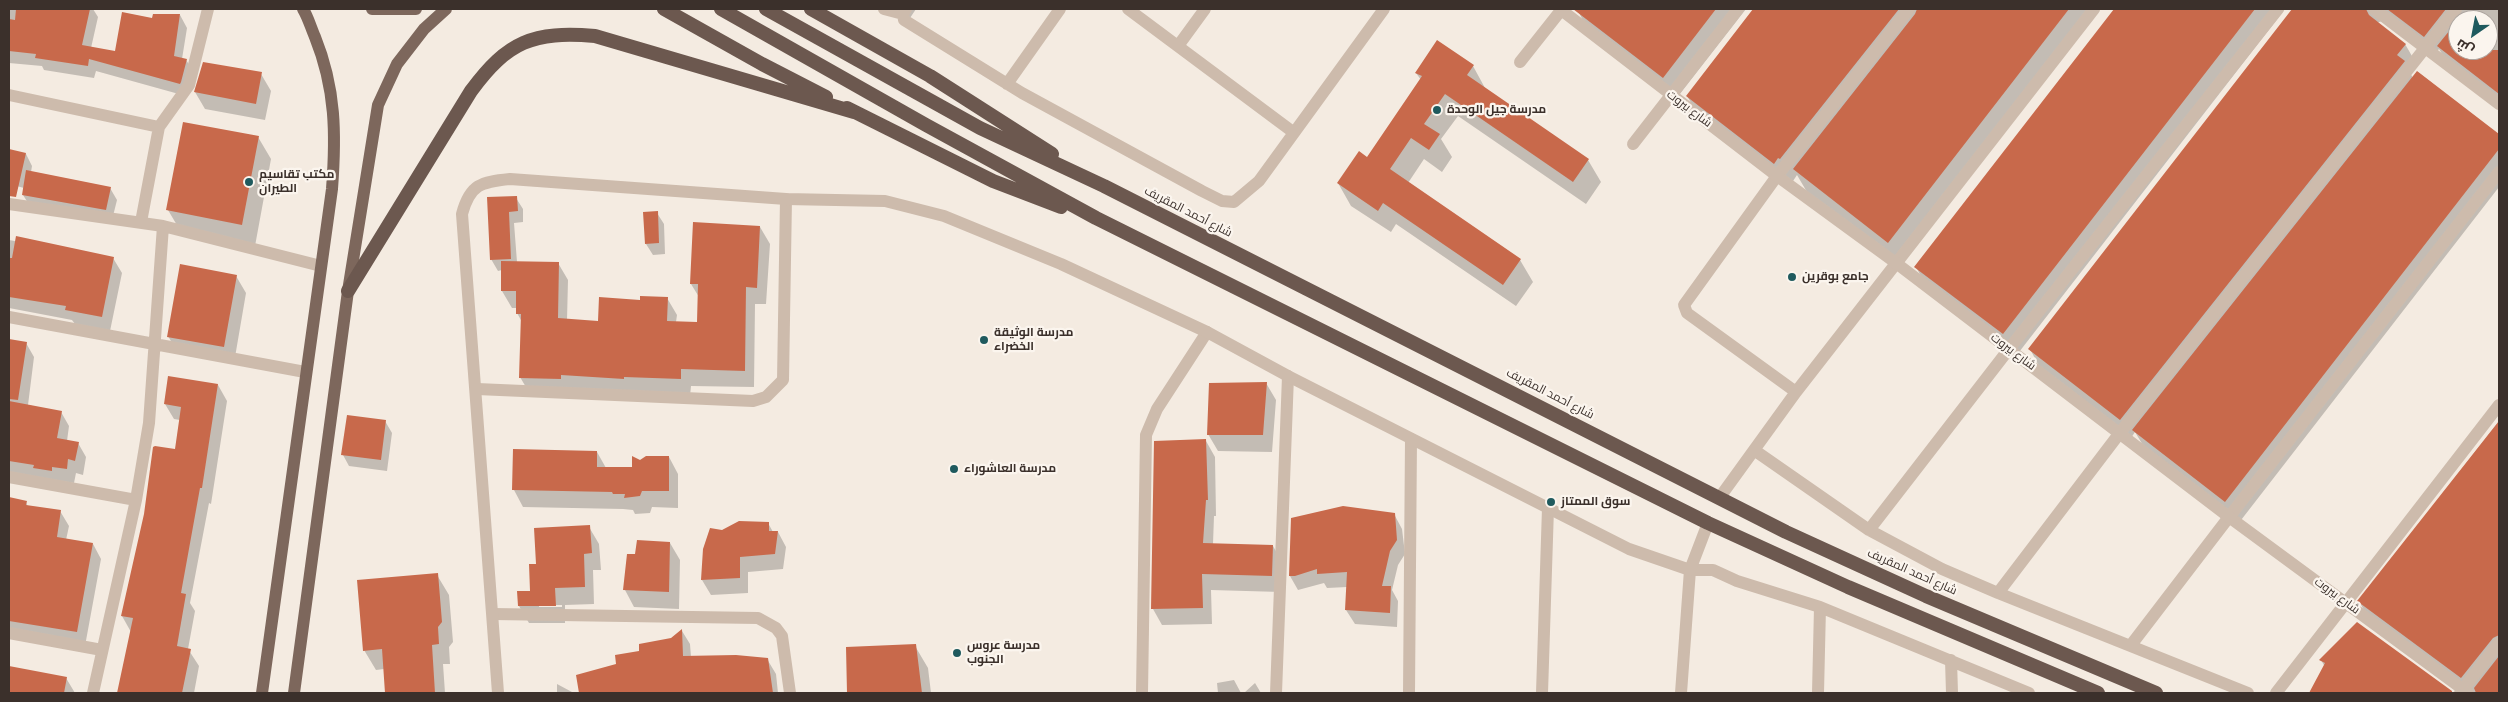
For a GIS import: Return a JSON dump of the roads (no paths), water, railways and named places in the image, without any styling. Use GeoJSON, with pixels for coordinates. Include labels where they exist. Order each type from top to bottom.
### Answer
{"type":"FeatureCollection","features":[{"type":"Feature","properties":{"kind":"highway"},"geometry":{"type":"LineString","coordinates":[[664,9],[762,64],[993,181],[1035,198],[1096,218]]}},
{"type":"Feature","properties":{"kind":"highway"},"geometry":{"type":"LineString","coordinates":[[720,9],[1096,218],[1708,523],[1848,586],[2098,693]]}},
{"type":"Feature","properties":{"kind":"highway","name":"شارع أحمد المقريف"},"geometry":{"type":"LineString","coordinates":[[766,9],[980,128],[1104,186],[1786,532],[1918,592],[2156,693]]}},
{"type":"Feature","properties":{"kind":"highway"},"geometry":{"type":"LineString","coordinates":[[811,9],[930,76],[1104,186]]}},
{"type":"Feature","properties":{"kind":"highway"},"geometry":{"type":"LineString","coordinates":[[348,291],[471,91],[490,65],[510,48],[537,38],[563,33],[595,36],[854,112]]}},
{"type":"Feature","properties":{"kind":"main road"},"geometry":{"type":"LineString","coordinates":[[262,693],[305,372],[332,189],[336,141],[333,98],[321,50],[303,9]]}},
{"type":"Feature","properties":{"kind":"main road"},"geometry":{"type":"LineString","coordinates":[[372,9],[416,9]]}},
{"type":"Feature","properties":{"kind":"main road"},"geometry":{"type":"LineString","coordinates":[[294,693],[348,291],[378,105],[397,64],[424,29],[446,9]]}},
{"type":"Feature","properties":{"kind":"street"},"geometry":{"type":"LineString","coordinates":[[141,222],[159,127],[181,99],[189,85],[208,9]]}},
{"type":"Feature","properties":{"kind":"street"},"geometry":{"type":"LineString","coordinates":[[884,9],[904,11],[904,20],[1007,84],[1222,201],[1234,202],[1247,194],[1259,181],[1384,9]]}},
{"type":"Feature","properties":{"kind":"street"},"geometry":{"type":"LineString","coordinates":[[1007,84],[1060,9]]}},
{"type":"Feature","properties":{"kind":"street"},"geometry":{"type":"LineString","coordinates":[[1128,9],[1293,132]]}},
{"type":"Feature","properties":{"kind":"street"},"geometry":{"type":"LineString","coordinates":[[1178,46],[1205,9]]}},
{"type":"Feature","properties":{"kind":"street"},"geometry":{"type":"LineString","coordinates":[[1520,62],[1561,9]]}},
{"type":"Feature","properties":{"kind":"street","name":"شارع بيروت"},"geometry":{"type":"LineString","coordinates":[[1561,9],[1671,96],[1896,263],[2119,434],[2464,692]]}},
{"type":"Feature","properties":{"kind":"street"},"geometry":{"type":"LineString","coordinates":[[1633,144],[1738,9]]}},
{"type":"Feature","properties":{"kind":"street"},"geometry":{"type":"LineString","coordinates":[[1796,392],[1687,313],[1684,305],[1777,176],[1909,9]]}},
{"type":"Feature","properties":{"kind":"street"},"geometry":{"type":"LineString","coordinates":[[1720,497],[1796,392],[2094,9]]}},
{"type":"Feature","properties":{"kind":"street"},"geometry":{"type":"LineString","coordinates":[[1869,530],[2008,349],[2278,9]]}},
{"type":"Feature","properties":{"kind":"street"},"geometry":{"type":"LineString","coordinates":[[2374,9],[2499,104]]}},
{"type":"Feature","properties":{"kind":"street"},"geometry":{"type":"LineString","coordinates":[[1998,594],[2119,434],[2456,9]]}},
{"type":"Feature","properties":{"kind":"street"},"geometry":{"type":"LineString","coordinates":[[9,94],[159,127]]}},
{"type":"Feature","properties":{"kind":"street"},"geometry":{"type":"LineString","coordinates":[[2131,645],[2229,517],[2499,175]]}},
{"type":"Feature","properties":{"kind":"street"},"geometry":{"type":"LineString","coordinates":[[498,693],[477,389],[462,214],[466,197],[476,188],[489,181],[510,179],[786,198],[886,201],[944,216],[1061,264],[1208,332],[1288,376],[1629,550],[1690,570],[1713,570],[1737,580],[1820,607],[2029,693]]}},
{"type":"Feature","properties":{"kind":"street"},"geometry":{"type":"LineString","coordinates":[[477,389],[753,401],[766,397],[783,380],[786,198]]}},
{"type":"Feature","properties":{"kind":"street"},"geometry":{"type":"LineString","coordinates":[[9,204],[163,226],[321,266]]}},
{"type":"Feature","properties":{"kind":"street"},"geometry":{"type":"LineString","coordinates":[[93,693],[136,500],[149,423],[163,226]]}},
{"type":"Feature","properties":{"kind":"street"},"geometry":{"type":"LineString","coordinates":[[9,317],[305,372]]}},
{"type":"Feature","properties":{"kind":"street"},"geometry":{"type":"LineString","coordinates":[[1142,693],[1146,435],[1157,409],[1208,332]]}},
{"type":"Feature","properties":{"kind":"street"},"geometry":{"type":"LineString","coordinates":[[1276,693],[1288,376]]}},
{"type":"Feature","properties":{"kind":"street"},"geometry":{"type":"LineString","coordinates":[[2276,693],[2499,406]]}},
{"type":"Feature","properties":{"kind":"street"},"geometry":{"type":"LineString","coordinates":[[1409,693],[1411,439]]}},
{"type":"Feature","properties":{"kind":"street"},"geometry":{"type":"LineString","coordinates":[[1754,450],[1869,530],[1942,569],[1998,594],[2131,645],[2248,693]]}},
{"type":"Feature","properties":{"kind":"street"},"geometry":{"type":"LineString","coordinates":[[9,477],[136,500]]}},
{"type":"Feature","properties":{"kind":"street"},"geometry":{"type":"LineString","coordinates":[[1542,693],[1548,508]]}},
{"type":"Feature","properties":{"kind":"street"},"geometry":{"type":"LineString","coordinates":[[1681,693],[1690,570],[1708,523]]}},
{"type":"Feature","properties":{"kind":"street"},"geometry":{"type":"LineString","coordinates":[[1818,693],[1820,607]]}},
{"type":"Feature","properties":{"kind":"street"},"geometry":{"type":"LineString","coordinates":[[493,614],[758,618],[776,628],[782,636],[790,693]]}},
{"type":"Feature","properties":{"kind":"street"},"geometry":{"type":"LineString","coordinates":[[9,633],[102,650]]}},
{"type":"Feature","properties":{"kind":"street"},"geometry":{"type":"LineString","coordinates":[[2464,692],[2499,643]]}},
{"type":"Feature","properties":{"kind":"street"},"geometry":{"type":"LineString","coordinates":[[1951,660],[1952,693]]}},
{"type":"Feature","properties":{"kind":"place","name":"مدرسة جيل الوحدة"},"geometry":{"type":"Point","coordinates":[1437,110]}},
{"type":"Feature","properties":{"kind":"place","name":"مكتب تقاسيم الطيران"},"geometry":{"type":"Point","coordinates":[249,182]}},
{"type":"Feature","properties":{"kind":"place","name":"جامع بوقرين"},"geometry":{"type":"Point","coordinates":[1792,277]}},
{"type":"Feature","properties":{"kind":"place","name":"مدرسة الوثيقة الخضراء"},"geometry":{"type":"Point","coordinates":[984,340]}},
{"type":"Feature","properties":{"kind":"place","name":"مدرسة العاشوراء"},"geometry":{"type":"Point","coordinates":[954,469]}},
{"type":"Feature","properties":{"kind":"place","name":"سوق الممتاز"},"geometry":{"type":"Point","coordinates":[1551,502]}},
{"type":"Feature","properties":{"kind":"place","name":"مدرسة عروس الجنوب"},"geometry":{"type":"Point","coordinates":[957,653]}}]}
